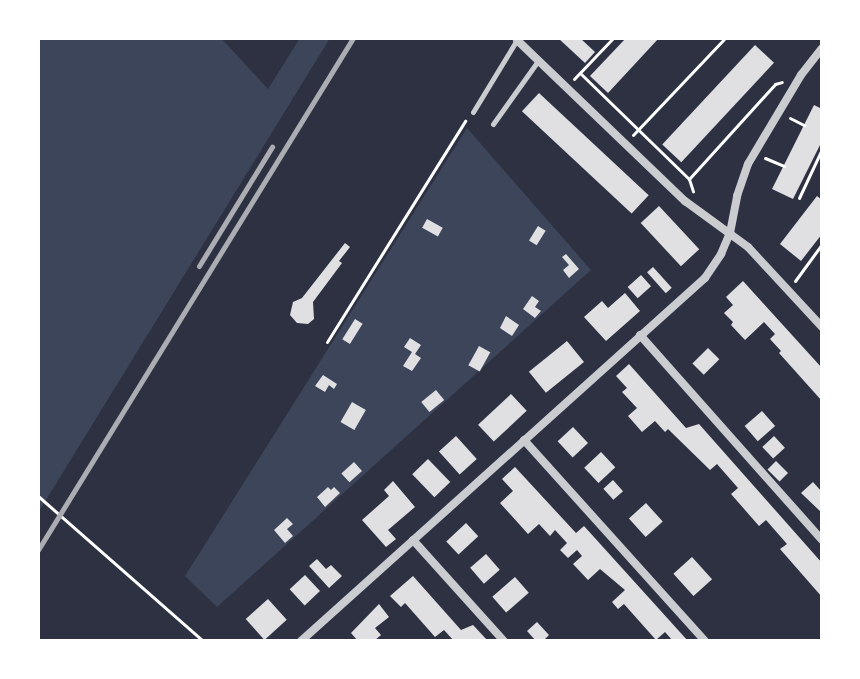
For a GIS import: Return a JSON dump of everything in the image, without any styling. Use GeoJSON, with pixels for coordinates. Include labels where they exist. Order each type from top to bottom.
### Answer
{"type":"FeatureCollection","features":[{"type":"Feature","properties":{"kind":"street"},"geometry":{"type":"LineString","coordinates":[[518,39],[625,144],[701,213],[730,233],[822,327]]}},
{"type":"Feature","properties":{"kind":"street"},"geometry":{"type":"LineString","coordinates":[[301,641],[705,278],[730,233],[737,196],[754,153],[801,75],[822,48]]}},
{"type":"Feature","properties":{"kind":"street"},"geometry":{"type":"LineString","coordinates":[[640,335],[822,540]]}},
{"type":"Feature","properties":{"kind":"street"},"geometry":{"type":"LineString","coordinates":[[524,440],[705,641]]}},
{"type":"Feature","properties":{"kind":"street"},"geometry":{"type":"LineString","coordinates":[[413,540],[504,641]]}},
{"type":"Feature","properties":{"kind":"lane"},"geometry":{"type":"LineString","coordinates":[[473,112],[518,39]]}},
{"type":"Feature","properties":{"kind":"lane"},"geometry":{"type":"LineString","coordinates":[[493,124],[538,61]]}},
{"type":"Feature","properties":{"kind":"path"},"geometry":{"type":"LineString","coordinates":[[566,88],[613,38]]}},
{"type":"Feature","properties":{"kind":"path"},"geometry":{"type":"LineString","coordinates":[[625,144],[724,39]]}},
{"type":"Feature","properties":{"kind":"path"},"geometry":{"type":"LineString","coordinates":[[580,73],[689,179],[701,213]]}},
{"type":"Feature","properties":{"kind":"path"},"geometry":{"type":"LineString","coordinates":[[689,179],[775,84],[801,75]]}},
{"type":"Feature","properties":{"kind":"path"},"geometry":{"type":"LineString","coordinates":[[327,342],[457,131],[473,112]]}},
{"type":"Feature","properties":{"kind":"path"},"geometry":{"type":"LineString","coordinates":[[799,198],[822,149]]}},
{"type":"Feature","properties":{"kind":"path"},"geometry":{"type":"LineString","coordinates":[[754,153],[784,166]]}},
{"type":"Feature","properties":{"kind":"path"},"geometry":{"type":"LineString","coordinates":[[788,290],[822,244]]}},
{"type":"Feature","properties":{"kind":"path"},"geometry":{"type":"LineString","coordinates":[[38,496],[202,640]]}},
{"type":"Feature","properties":{"kind":"shaded area"},"geometry":{"type":"Polygon","coordinates":[[[38,38],[221,38],[268,89],[300,38],[330,38],[38,513],[38,38]]]}},
{"type":"Feature","properties":{"kind":"shaded area"},"geometry":{"type":"Polygon","coordinates":[[[467,128],[591,270],[217,607],[185,576],[467,128]]]}},
{"type":"Feature","properties":{"kind":"building"},"geometry":{"type":"Polygon","coordinates":[[[558,38],[580,38],[595,52],[585,63],[558,38]]]}},
{"type":"Feature","properties":{"kind":"building"},"geometry":{"type":"Polygon","coordinates":[[[626,38],[659,38],[608,93],[590,76],[626,38]]]}},
{"type":"Feature","properties":{"kind":"building"},"geometry":{"type":"Polygon","coordinates":[[[755,45],[774,63],[681,162],[662,144],[755,45]]]}},
{"type":"Feature","properties":{"kind":"building"},"geometry":{"type":"Polygon","coordinates":[[[539,93],[649,195],[632,214],[522,111],[539,93]]]}},
{"type":"Feature","properties":{"kind":"building"},"geometry":{"type":"Polygon","coordinates":[[[814,105],[822,109],[822,141],[793,199],[772,189],[814,105]]]}},
{"type":"Feature","properties":{"kind":"building"},"geometry":{"type":"Polygon","coordinates":[[[817,196],[822,200],[822,234],[801,261],[780,244],[817,196]]]}},
{"type":"Feature","properties":{"kind":"building"},"geometry":{"type":"Polygon","coordinates":[[[659,206],[699,249],[681,266],[641,223],[659,206]]]}},
{"type":"Feature","properties":{"kind":"building"},"geometry":{"type":"Polygon","coordinates":[[[427,219],[443,228],[438,236],[422,228],[427,219]]]}},
{"type":"Feature","properties":{"kind":"building"},"geometry":{"type":"Polygon","coordinates":[[[538,226],[546,231],[537,245],[529,240],[538,226]]]}},
{"type":"Feature","properties":{"kind":"building"},"geometry":{"type":"Polygon","coordinates":[[[345,243],[350,247],[339,261],[342,263],[313,302],[314,319],[308,324],[297,323],[290,315],[293,302],[302,298],[345,243]]]}},
{"type":"Feature","properties":{"kind":"building"},"geometry":{"type":"Polygon","coordinates":[[[566,254],[579,269],[569,278],[563,270],[569,265],[562,257],[566,254]]]}},
{"type":"Feature","properties":{"kind":"building"},"geometry":{"type":"Polygon","coordinates":[[[653,267],[672,288],[666,293],[647,272],[653,267]]]}},
{"type":"Feature","properties":{"kind":"building"},"geometry":{"type":"Polygon","coordinates":[[[641,275],[651,286],[638,298],[628,287],[641,275]]]}},
{"type":"Feature","properties":{"kind":"building"},"geometry":{"type":"Polygon","coordinates":[[[743,281],[822,368],[822,401],[779,353],[781,351],[770,339],[775,334],[764,322],[745,340],[731,325],[733,322],[724,313],[733,305],[726,297],[743,281]]]}},
{"type":"Feature","properties":{"kind":"building"},"geometry":{"type":"Polygon","coordinates":[[[625,293],[640,311],[606,341],[584,317],[602,301],[608,308],[625,293]]]}},
{"type":"Feature","properties":{"kind":"building"},"geometry":{"type":"Polygon","coordinates":[[[532,296],[539,301],[535,307],[541,311],[535,318],[523,309],[532,296]]]}},
{"type":"Feature","properties":{"kind":"building"},"geometry":{"type":"Polygon","coordinates":[[[506,316],[519,325],[512,336],[500,328],[506,316]]]}},
{"type":"Feature","properties":{"kind":"building"},"geometry":{"type":"Polygon","coordinates":[[[355,319],[363,324],[350,344],[342,339],[355,319]]]}},
{"type":"Feature","properties":{"kind":"building"},"geometry":{"type":"Polygon","coordinates":[[[410,338],[421,345],[415,354],[421,358],[412,371],[403,366],[412,352],[404,347],[410,338]]]}},
{"type":"Feature","properties":{"kind":"building"},"geometry":{"type":"Polygon","coordinates":[[[567,341],[584,362],[546,393],[529,372],[567,341]]]}},
{"type":"Feature","properties":{"kind":"building"},"geometry":{"type":"Polygon","coordinates":[[[479,346],[490,352],[480,372],[468,365],[479,346]]]}},
{"type":"Feature","properties":{"kind":"building"},"geometry":{"type":"Polygon","coordinates":[[[708,348],[719,359],[704,375],[692,364],[708,348]]]}},
{"type":"Feature","properties":{"kind":"building"},"geometry":{"type":"Polygon","coordinates":[[[629,364],[686,428],[699,424],[822,563],[822,597],[780,549],[787,544],[766,520],[759,526],[731,494],[738,488],[717,464],[710,470],[668,429],[665,432],[655,421],[642,432],[628,416],[637,408],[622,392],[627,388],[616,376],[629,364]]]}},
{"type":"Feature","properties":{"kind":"building"},"geometry":{"type":"Polygon","coordinates":[[[323,375],[337,384],[334,389],[329,385],[325,392],[315,386],[323,375]]]}},
{"type":"Feature","properties":{"kind":"building"},"geometry":{"type":"Polygon","coordinates":[[[436,390],[444,400],[429,412],[421,402],[436,390]]]}},
{"type":"Feature","properties":{"kind":"building"},"geometry":{"type":"Polygon","coordinates":[[[511,394],[527,411],[494,442],[478,425],[511,394]]]}},
{"type":"Feature","properties":{"kind":"building"},"geometry":{"type":"Polygon","coordinates":[[[352,402],[366,410],[354,430],[340,422],[352,402]]]}},
{"type":"Feature","properties":{"kind":"building"},"geometry":{"type":"Polygon","coordinates":[[[762,411],[775,426],[758,441],[745,426],[762,411]]]}},
{"type":"Feature","properties":{"kind":"building"},"geometry":{"type":"Polygon","coordinates":[[[573,427],[588,443],[573,457],[558,441],[573,427]]]}},
{"type":"Feature","properties":{"kind":"building"},"geometry":{"type":"Polygon","coordinates":[[[456,436],[477,459],[460,474],[439,451],[456,436]]]}},
{"type":"Feature","properties":{"kind":"building"},"geometry":{"type":"Polygon","coordinates":[[[774,436],[785,448],[773,459],[762,447],[774,436]]]}},
{"type":"Feature","properties":{"kind":"building"},"geometry":{"type":"Polygon","coordinates":[[[601,452],[615,467],[599,483],[584,468],[601,452]]]}},
{"type":"Feature","properties":{"kind":"building"},"geometry":{"type":"Polygon","coordinates":[[[428,459],[450,482],[434,497],[412,474],[428,459]]]}},
{"type":"Feature","properties":{"kind":"building"},"geometry":{"type":"Polygon","coordinates":[[[776,461],[788,473],[780,482],[768,469],[776,461]]]}},
{"type":"Feature","properties":{"kind":"building"},"geometry":{"type":"Polygon","coordinates":[[[354,462],[362,471],[349,482],[341,473],[354,462]]]}},
{"type":"Feature","properties":{"kind":"building"},"geometry":{"type":"Polygon","coordinates":[[[515,467],[576,533],[584,526],[688,641],[673,641],[665,632],[656,640],[624,604],[618,609],[612,602],[625,590],[600,569],[588,580],[573,564],[582,556],[577,550],[568,558],[560,550],[567,543],[555,530],[550,536],[539,524],[528,534],[500,503],[513,491],[502,479],[515,467]]]}},
{"type":"Feature","properties":{"kind":"building"},"geometry":{"type":"Polygon","coordinates":[[[613,480],[623,491],[613,500],[603,489],[613,480]]]}},
{"type":"Feature","properties":{"kind":"building"},"geometry":{"type":"Polygon","coordinates":[[[393,481],[415,507],[388,530],[396,539],[386,547],[362,520],[389,496],[384,490],[393,481]]]}},
{"type":"Feature","properties":{"kind":"building"},"geometry":{"type":"Polygon","coordinates":[[[813,482],[822,492],[822,513],[801,493],[813,482]]]}},
{"type":"Feature","properties":{"kind":"building"},"geometry":{"type":"Polygon","coordinates":[[[328,487],[331,490],[334,487],[340,493],[325,507],[317,497],[328,487]]]}},
{"type":"Feature","properties":{"kind":"building"},"geometry":{"type":"Polygon","coordinates":[[[646,503],[663,522],[646,537],[629,518],[646,503]]]}},
{"type":"Feature","properties":{"kind":"building"},"geometry":{"type":"Polygon","coordinates":[[[287,518],[293,524],[287,529],[293,536],[285,543],[274,530],[287,518]]]}},
{"type":"Feature","properties":{"kind":"building"},"geometry":{"type":"Polygon","coordinates":[[[466,523],[478,536],[459,555],[446,541],[466,523]]]}},
{"type":"Feature","properties":{"kind":"building"},"geometry":{"type":"Polygon","coordinates":[[[486,554],[500,570],[484,584],[470,568],[486,554]]]}},
{"type":"Feature","properties":{"kind":"building"},"geometry":{"type":"Polygon","coordinates":[[[692,557],[712,579],[693,596],[673,574],[692,557]]]}},
{"type":"Feature","properties":{"kind":"building"},"geometry":{"type":"Polygon","coordinates":[[[317,559],[326,569],[331,565],[342,576],[329,588],[309,566],[317,559]]]}},
{"type":"Feature","properties":{"kind":"building"},"geometry":{"type":"Polygon","coordinates":[[[305,575],[320,591],[305,605],[290,589],[305,575]]]}},
{"type":"Feature","properties":{"kind":"building"},"geometry":{"type":"Polygon","coordinates":[[[413,576],[461,630],[473,625],[488,641],[454,641],[444,630],[435,637],[405,603],[401,607],[390,596],[413,576]]]}},
{"type":"Feature","properties":{"kind":"building"},"geometry":{"type":"Polygon","coordinates":[[[515,577],[529,593],[506,613],[492,597],[515,577]]]}},
{"type":"Feature","properties":{"kind":"building"},"geometry":{"type":"Polygon","coordinates":[[[268,599],[287,620],[264,640],[246,619],[268,599]]]}},
{"type":"Feature","properties":{"kind":"building"},"geometry":{"type":"Polygon","coordinates":[[[379,604],[389,617],[375,628],[381,635],[374,641],[358,641],[351,633],[379,604]]]}},
{"type":"Feature","properties":{"kind":"building"},"geometry":{"type":"Polygon","coordinates":[[[537,622],[549,635],[543,641],[536,641],[527,631],[537,622]]]}},
{"type":"Feature","properties":{"kind":"railway"},"geometry":{"type":"LineString","coordinates":[[38,550],[353,38]]}},
{"type":"Feature","properties":{"kind":"railway"},"geometry":{"type":"LineString","coordinates":[[199,266],[272,147]]}}]}
